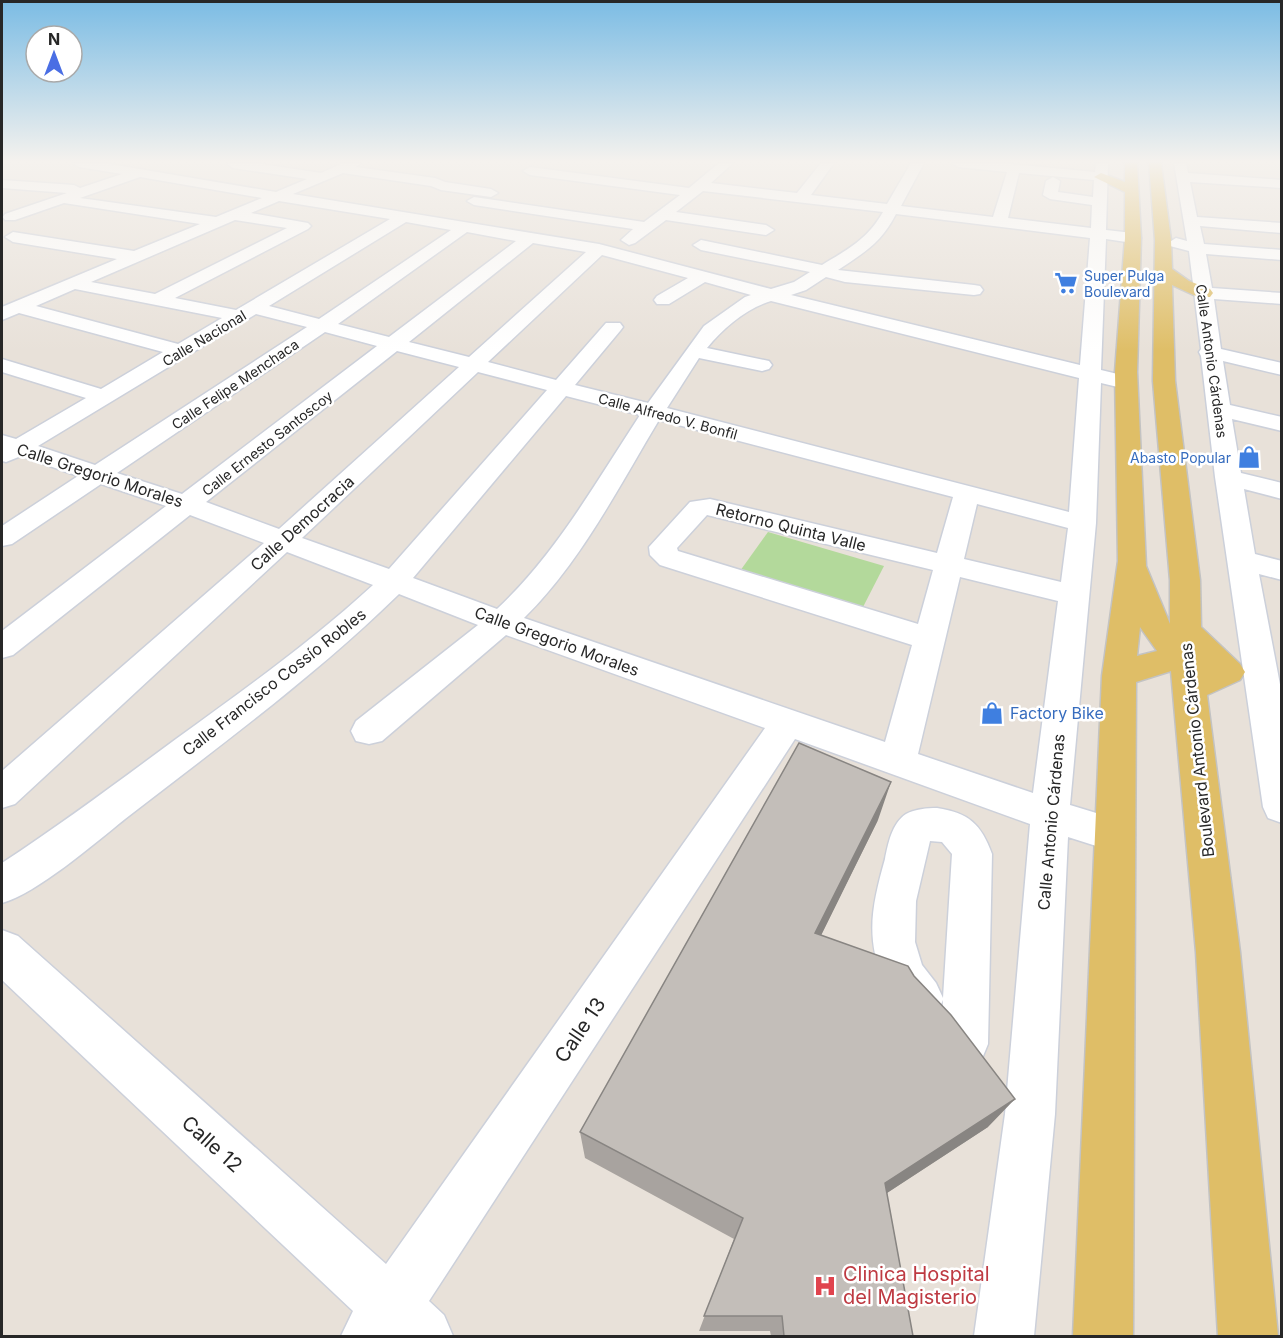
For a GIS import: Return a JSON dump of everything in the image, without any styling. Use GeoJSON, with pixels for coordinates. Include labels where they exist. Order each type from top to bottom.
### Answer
{"type":"FeatureCollection","features":[{"type":"Feature","properties":{"kind":"main road"},"geometry":{"type":"LineString","coordinates":[[1103,1336],[1119,676],[1132,561],[1126,377],[1133,238],[1126,225]]}},
{"type":"Feature","properties":{"kind":"main road","name":"Boulevard Antonio Cárdenas"},"geometry":{"type":"LineString","coordinates":[[1161,225],[1164,381],[1182,529],[1187,659],[1218,952],[1248,1336]]}},
{"type":"Feature","properties":{"kind":"main road"},"geometry":{"type":"LineString","coordinates":[[1163,271],[1184,285],[1204,293]]}},
{"type":"Feature","properties":{"kind":"main road"},"geometry":{"type":"LineString","coordinates":[[1163,298],[1204,293]]}},
{"type":"Feature","properties":{"kind":"main road"},"geometry":{"type":"LineString","coordinates":[[1132,561],[1155,628],[1162,639],[1187,659],[1228,672]]}},
{"type":"Feature","properties":{"kind":"main road"},"geometry":{"type":"LineString","coordinates":[[1119,676],[1168,659],[1187,659],[1228,672]]}},
{"type":"Feature","properties":{"kind":"street"},"geometry":{"type":"LineString","coordinates":[[7,238],[43,225]]}},
{"type":"Feature","properties":{"kind":"street"},"geometry":{"type":"LineString","coordinates":[[18,307],[71,275],[102,272],[212,225]]}},
{"type":"Feature","properties":{"kind":"street"},"geometry":{"type":"LineString","coordinates":[[157,300],[303,226],[300,225]]}},
{"type":"Feature","properties":{"kind":"street","name":"Calle Nacional"},"geometry":{"type":"LineString","coordinates":[[7,449],[105,397],[390,225]]}},
{"type":"Feature","properties":{"kind":"street","name":"Calle Felipe Menchaca"},"geometry":{"type":"LineString","coordinates":[[2,538],[322,326],[447,225]]}},
{"type":"Feature","properties":{"kind":"street"},"geometry":{"type":"LineString","coordinates":[[502,225],[531,237],[606,250],[772,293],[797,302],[955,326],[1089,368],[1126,377]]}},
{"type":"Feature","properties":{"kind":"street"},"geometry":{"type":"LineString","coordinates":[[629,225],[647,227]]}},
{"type":"Feature","properties":{"kind":"street"},"geometry":{"type":"LineString","coordinates":[[743,225],[766,230]]}},
{"type":"Feature","properties":{"kind":"street"},"geometry":{"type":"LineString","coordinates":[[369,731],[527,598],[568,545],[694,351],[724,319],[772,293],[800,286],[868,243],[882,225]]}},
{"type":"Feature","properties":{"kind":"street","name":"Calle Antonio Cárdenas"},"geometry":{"type":"LineString","coordinates":[[1004,1336],[1029,1114],[1050,815],[1082,523],[1089,368],[1100,225]]}},
{"type":"Feature","properties":{"kind":"street"},"geometry":{"type":"LineString","coordinates":[[1126,225],[1133,238]]}},
{"type":"Feature","properties":{"kind":"street","name":"Calle Antonio Cárdenas"},"geometry":{"type":"LineString","coordinates":[[1191,225],[1204,293],[1209,352],[1242,559],[1272,686],[1281,807]]}},
{"type":"Feature","properties":{"kind":"street"},"geometry":{"type":"LineString","coordinates":[[1248,225],[1281,228]]}},
{"type":"Feature","properties":{"kind":"street","name":"Calle Democracia"},"geometry":{"type":"LineString","coordinates":[[2,793],[285,540],[474,366],[606,250],[647,227]]}},
{"type":"Feature","properties":{"kind":"street","name":"Calle Ernesto Santoscoy"},"geometry":{"type":"LineString","coordinates":[[2,647],[531,237]]}},
{"type":"Feature","properties":{"kind":"street"},"geometry":{"type":"LineString","coordinates":[[7,238],[138,257]]}},
{"type":"Feature","properties":{"kind":"street"},"geometry":{"type":"LineString","coordinates":[[1163,240],[1195,248],[1281,255]]}},
{"type":"Feature","properties":{"kind":"street"},"geometry":{"type":"LineString","coordinates":[[701,245],[845,277],[977,284],[955,326]]}},
{"type":"Feature","properties":{"kind":"street","name":"Calle Alfredo V. Bonfil"},"geometry":{"type":"LineString","coordinates":[[71,275],[157,300],[248,312],[322,326],[1082,523]]}},
{"type":"Feature","properties":{"kind":"street"},"geometry":{"type":"LineString","coordinates":[[663,300],[704,276]]}},
{"type":"Feature","properties":{"kind":"street"},"geometry":{"type":"LineString","coordinates":[[1204,293],[1281,299]]}},
{"type":"Feature","properties":{"kind":"street"},"geometry":{"type":"LineString","coordinates":[[2,294],[18,307],[182,351]]}},
{"type":"Feature","properties":{"kind":"street","name":"Calle Francisco Cossío Robles"},"geometry":{"type":"LineString","coordinates":[[2,885],[81,831],[335,637],[395,581],[559,387],[613,327]]}},
{"type":"Feature","properties":{"kind":"street"},"geometry":{"type":"LineString","coordinates":[[694,351],[762,365]]}},
{"type":"Feature","properties":{"kind":"street"},"geometry":{"type":"LineString","coordinates":[[1209,352],[1281,369]]}},
{"type":"Feature","properties":{"kind":"street"},"geometry":{"type":"LineString","coordinates":[[2,365],[105,397]]}},
{"type":"Feature","properties":{"kind":"street"},"geometry":{"type":"LineString","coordinates":[[1218,409],[1281,424]]}},
{"type":"Feature","properties":{"kind":"street","name":"Calle Gregorio Morales"},"geometry":{"type":"LineString","coordinates":[[7,449],[98,475],[188,505],[501,622],[1050,815],[1114,835]]}},
{"type":"Feature","properties":{"kind":"street"},"geometry":{"type":"LineString","coordinates":[[1228,477],[1281,491]]}},
{"type":"Feature","properties":{"kind":"street"},"geometry":{"type":"LineString","coordinates":[[898,761],[967,493]]}},
{"type":"Feature","properties":{"kind":"street","name":"Retorno Quinta Valle"},"geometry":{"type":"LineString","coordinates":[[929,639],[669,559],[664,555],[663,547],[699,508],[710,507],[1074,595]]}},
{"type":"Feature","properties":{"kind":"street"},"geometry":{"type":"LineString","coordinates":[[1242,559],[1281,571]]}},
{"type":"Feature","properties":{"kind":"street"},"geometry":{"type":"LineString","coordinates":[[1228,672],[1272,686]]}},
{"type":"Feature","properties":{"kind":"street","name":"Calle 13"},"geometry":{"type":"LineString","coordinates":[[395,1327],[788,722]]}},
{"type":"Feature","properties":{"kind":"street","name":"Calle 12"},"geometry":{"type":"LineString","coordinates":[[2,951],[395,1327]]}},
{"type":"Feature","properties":{"kind":"street"},"geometry":{"type":"LineString","coordinates":[[983,1064],[1029,1114]]}},
{"type":"Feature","properties":{"kind":"green space"},"geometry":{"type":"Polygon","coordinates":[[[768,532],[884,566],[862,609],[740,571],[768,532]]]}},
{"type":"Feature","properties":{"kind":"building"},"geometry":{"type":"Polygon","coordinates":[[[799,743],[891,782],[815,933],[908,966],[914,976],[951,1015],[1015,1099],[885,1183],[913,1336],[784,1336],[782,1316],[704,1316],[743,1218],[580,1132],[799,743]]]}},
{"type":"Feature","properties":{"kind":"place","name":"Super Pulga Boulevard"},"geometry":{"type":"Point","coordinates":[1066,283]}},
{"type":"Feature","properties":{"kind":"place","name":"Abasto Popular"},"geometry":{"type":"Point","coordinates":[1249,457]}},
{"type":"Feature","properties":{"kind":"place","name":"Factory Bike"},"geometry":{"type":"Point","coordinates":[992,713]}},
{"type":"Feature","properties":{"kind":"place","name":"Clinica Hospital del Magisterio"},"geometry":{"type":"Point","coordinates":[825,1286]}}]}
